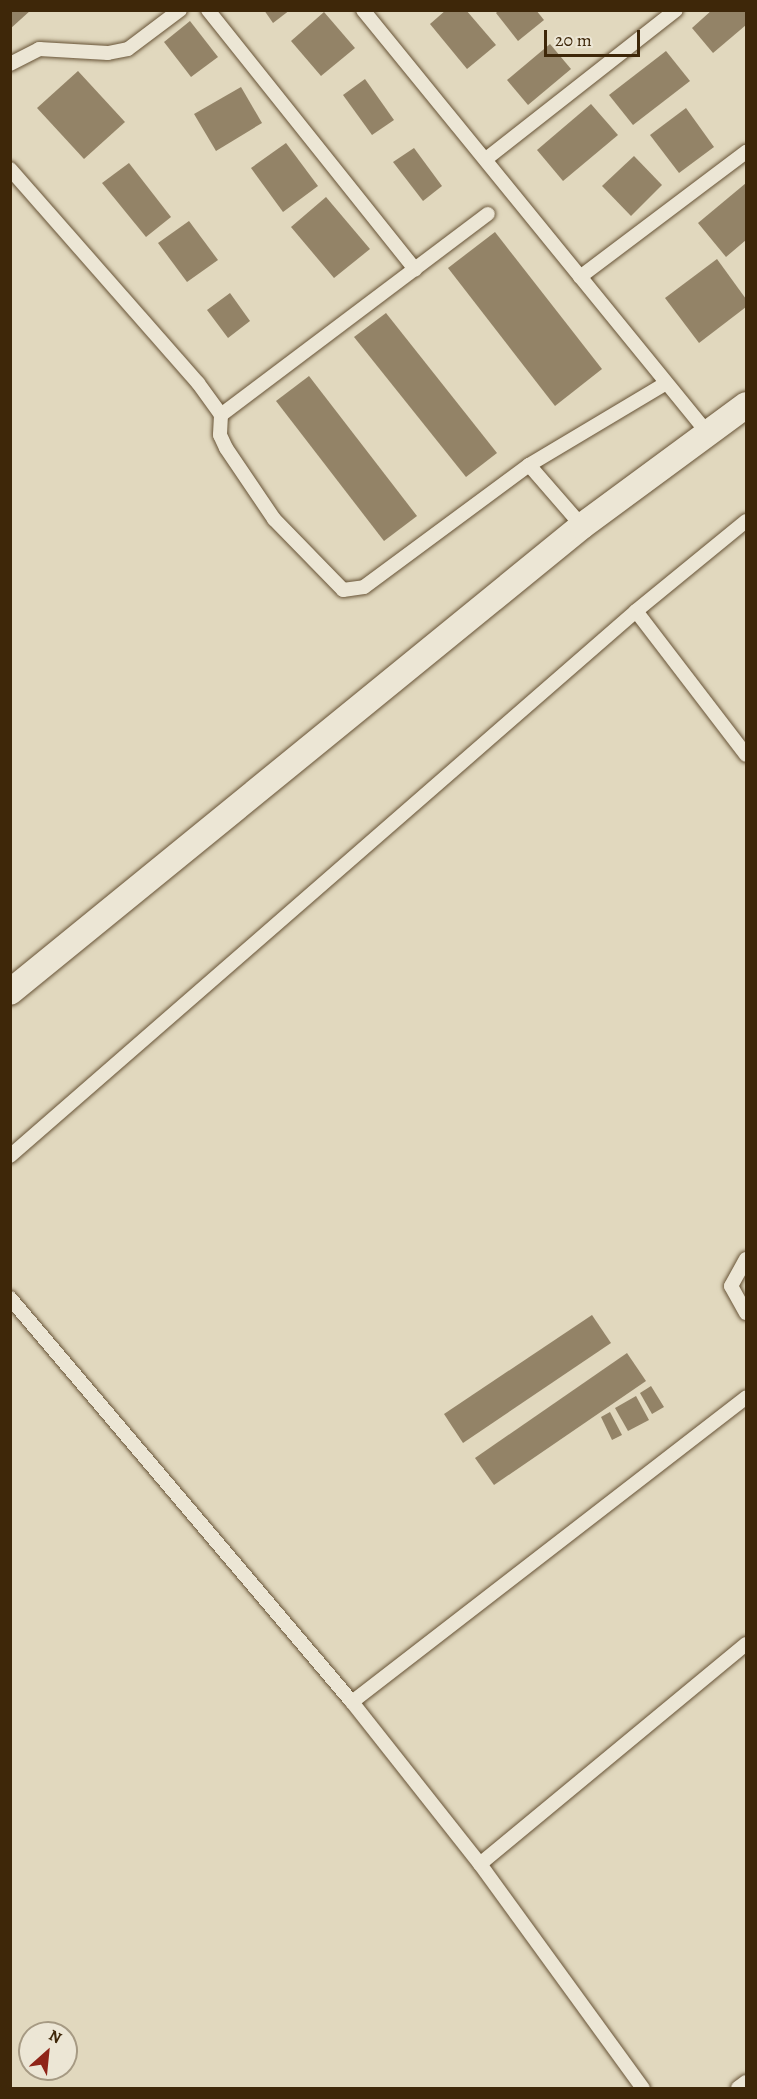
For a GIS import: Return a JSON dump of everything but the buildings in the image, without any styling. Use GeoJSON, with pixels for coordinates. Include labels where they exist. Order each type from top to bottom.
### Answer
{"type":"FeatureCollection","features":[{"type":"Feature","properties":{"kind":"street"},"geometry":{"type":"LineString","coordinates":[[10,992],[582,526],[710,436],[747,405]]}},
{"type":"Feature","properties":{"kind":"lane"},"geometry":{"type":"LineString","coordinates":[[10,64],[39,49],[108,53],[128,49],[180,10]]}},
{"type":"Feature","properties":{"kind":"lane"},"geometry":{"type":"LineString","coordinates":[[208,10],[415,269]]}},
{"type":"Feature","properties":{"kind":"lane"},"geometry":{"type":"LineString","coordinates":[[363,10],[486,159],[665,384],[710,436]]}},
{"type":"Feature","properties":{"kind":"lane"},"geometry":{"type":"LineString","coordinates":[[486,159],[676,10]]}},
{"type":"Feature","properties":{"kind":"lane"},"geometry":{"type":"LineString","coordinates":[[580,277],[747,152]]}},
{"type":"Feature","properties":{"kind":"lane"},"geometry":{"type":"LineString","coordinates":[[10,169],[221,415],[220,435],[226,448],[274,519],[343,590],[364,587],[530,465],[665,384]]}},
{"type":"Feature","properties":{"kind":"lane"},"geometry":{"type":"LineString","coordinates":[[221,415],[488,214]]}},
{"type":"Feature","properties":{"kind":"lane"},"geometry":{"type":"LineString","coordinates":[[530,465],[582,526]]}},
{"type":"Feature","properties":{"kind":"lane"},"geometry":{"type":"LineString","coordinates":[[10,1156],[636,611],[747,521]]}},
{"type":"Feature","properties":{"kind":"lane"},"geometry":{"type":"LineString","coordinates":[[636,611],[747,755]]}},
{"type":"Feature","properties":{"kind":"lane"},"geometry":{"type":"LineString","coordinates":[[747,1259],[731,1286],[747,1313]]}},
{"type":"Feature","properties":{"kind":"lane"},"geometry":{"type":"LineString","coordinates":[[10,1298],[352,1702],[480,1864],[643,2088]]}},
{"type":"Feature","properties":{"kind":"lane"},"geometry":{"type":"LineString","coordinates":[[352,1702],[747,1397]]}},
{"type":"Feature","properties":{"kind":"lane"},"geometry":{"type":"LineString","coordinates":[[480,1864],[747,1644]]}},
{"type":"Feature","properties":{"kind":"lane"},"geometry":{"type":"LineString","coordinates":[[738,2088],[747,2082]]}}]}
